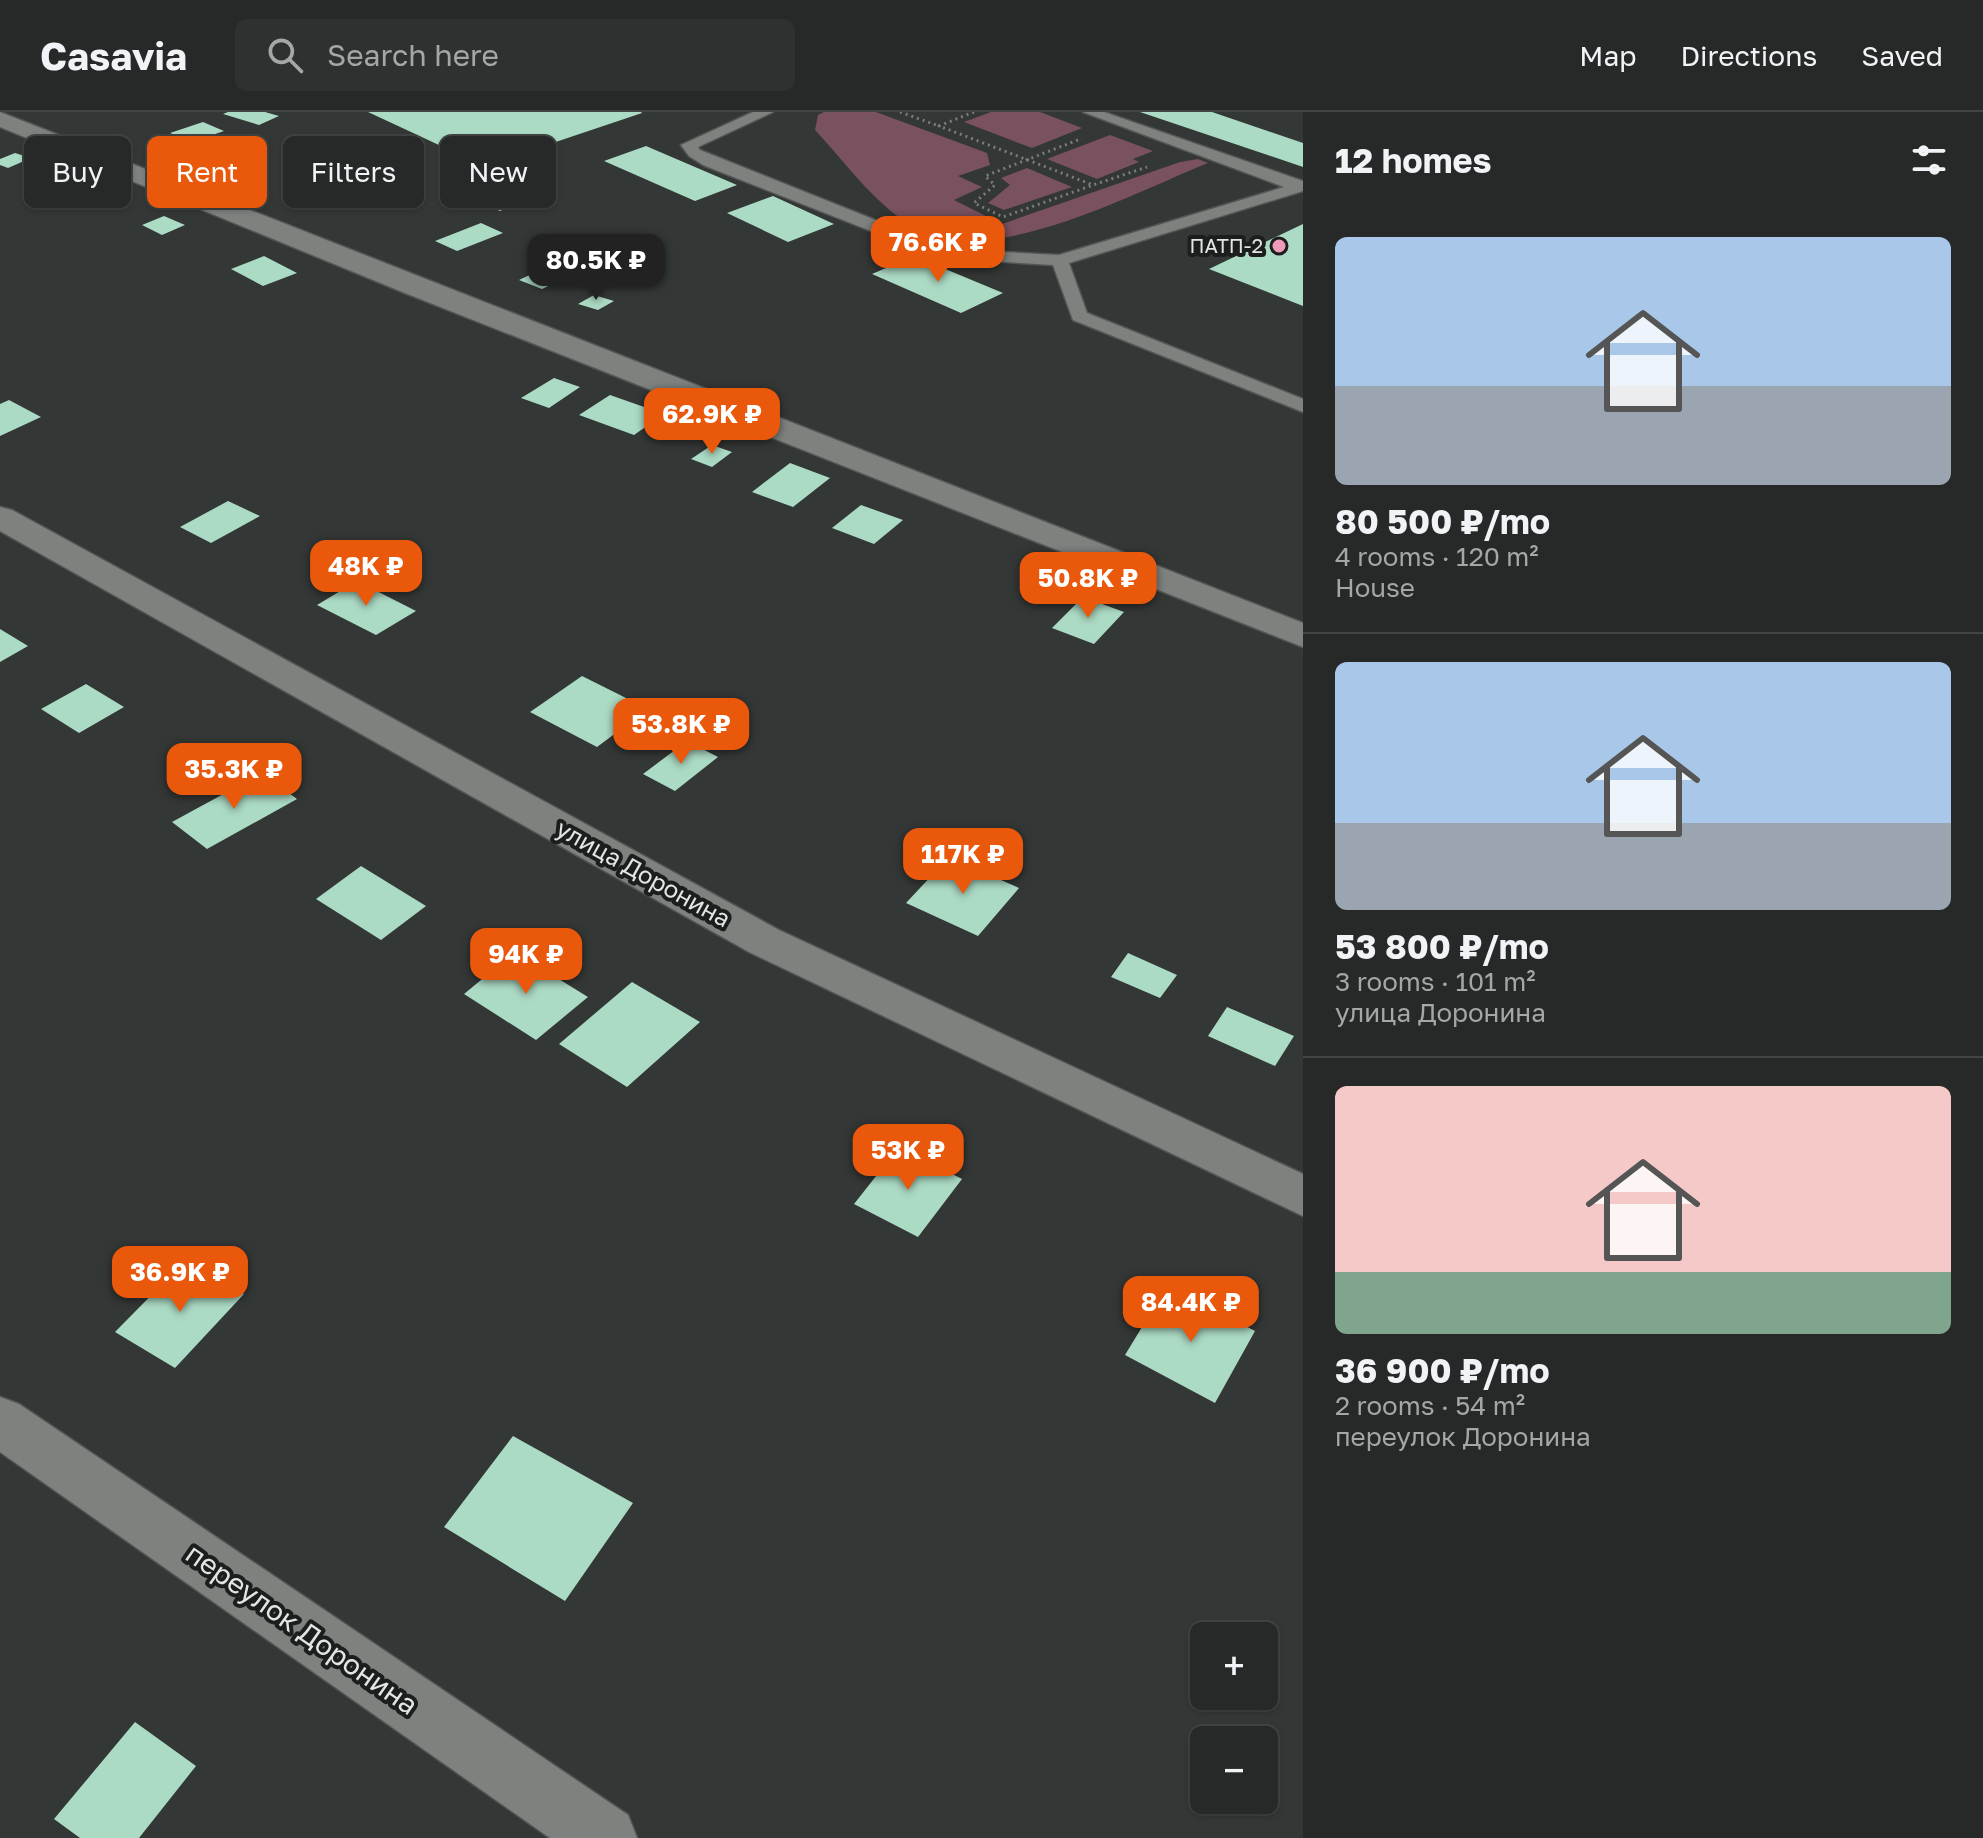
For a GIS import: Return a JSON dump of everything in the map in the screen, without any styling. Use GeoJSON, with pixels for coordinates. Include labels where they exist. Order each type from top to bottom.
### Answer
{"type":"FeatureCollection","features":[{"type":"Feature","properties":{"kind":"street"},"geometry":{"type":"LineString","coordinates":[[0,119],[444,299],[1303,636]]}},
{"type":"Feature","properties":{"kind":"street","name":"улица Доронина"},"geometry":{"type":"LineString","coordinates":[[0,517],[764,941],[1303,1196]]}},
{"type":"Feature","properties":{"kind":"street","name":"переулок Доронина"},"geometry":{"type":"LineString","coordinates":[[0,1421],[605,1838]]}},
{"type":"Feature","properties":{"kind":"lane"},"geometry":{"type":"LineString","coordinates":[[766,112],[689,145],[694,153],[709,162],[946,254],[1060,260],[1302,187]]}},
{"type":"Feature","properties":{"kind":"lane"},"geometry":{"type":"LineString","coordinates":[[1090,112],[1302,187]]}},
{"type":"Feature","properties":{"kind":"lane"},"geometry":{"type":"LineString","coordinates":[[1060,260],[1079,316],[1303,406]]}},
{"type":"Feature","properties":{"kind":"path"},"geometry":{"type":"LineString","coordinates":[[900,112],[1093,185]]}},
{"type":"Feature","properties":{"kind":"path"},"geometry":{"type":"LineString","coordinates":[[939,126],[974,112]]}},
{"type":"Feature","properties":{"kind":"path"},"geometry":{"type":"LineString","coordinates":[[1079,140],[985,176],[995,185],[974,203],[1003,217],[1150,166]]}},
{"type":"Feature","properties":{"kind":"shaded area"},"geometry":{"type":"Polygon","coordinates":[[[824,112],[876,112],[987,153],[990,165],[958,176],[982,187],[954,200],[1002,224],[1180,162],[1198,159],[1208,163],[1106,206],[1028,233],[990,240],[956,240],[926,233],[879,201],[815,130],[818,115],[824,112]]]}},
{"type":"Feature","properties":{"kind":"shaded area"},"geometry":{"type":"Polygon","coordinates":[[[991,112],[1040,112],[1082,128],[1032,148],[964,122],[991,112]]]}},
{"type":"Feature","properties":{"kind":"shaded area"},"geometry":{"type":"Polygon","coordinates":[[[1110,135],[1153,151],[1133,159],[1139,162],[1097,179],[1047,159],[1110,135]]]}},
{"type":"Feature","properties":{"kind":"shaded area"},"geometry":{"type":"Polygon","coordinates":[[[1027,168],[1072,187],[1004,210],[988,203],[1010,185],[1001,178],[1027,168]]]}},
{"type":"Feature","properties":{"kind":"building"},"geometry":{"type":"Polygon","coordinates":[[[265,112],[279,116],[259,125],[223,114],[265,112]]]}},
{"type":"Feature","properties":{"kind":"building"},"geometry":{"type":"Polygon","coordinates":[[[368,112],[642,113],[556,142],[556,136],[440,136],[440,146],[368,112]]]}},
{"type":"Feature","properties":{"kind":"building"},"geometry":{"type":"Polygon","coordinates":[[[1140,112],[1212,112],[1303,143],[1303,167],[1140,112]]]}},
{"type":"Feature","properties":{"kind":"building"},"geometry":{"type":"Polygon","coordinates":[[[203,122],[224,131],[209,136],[177,136],[170,133],[203,122]]]}},
{"type":"Feature","properties":{"kind":"building"},"geometry":{"type":"Polygon","coordinates":[[[646,146],[737,185],[695,201],[604,161],[646,146]]]}},
{"type":"Feature","properties":{"kind":"building"},"geometry":{"type":"Polygon","coordinates":[[[15,153],[24,156],[24,161],[8,168],[0,165],[0,159],[15,153]]]}},
{"type":"Feature","properties":{"kind":"building"},"geometry":{"type":"Polygon","coordinates":[[[773,196],[834,224],[788,242],[727,213],[773,196]]]}},
{"type":"Feature","properties":{"kind":"building"},"geometry":{"type":"Polygon","coordinates":[[[164,216],[185,225],[162,235],[142,225],[164,216]]]}},
{"type":"Feature","properties":{"kind":"building"},"geometry":{"type":"Polygon","coordinates":[[[481,223],[503,233],[457,251],[435,241],[481,223]]]}},
{"type":"Feature","properties":{"kind":"building","name":"ПАТП-2"},"geometry":{"type":"Polygon","coordinates":[[[1303,224],[1303,306],[1209,269],[1303,224]]]}},
{"type":"Feature","properties":{"kind":"building"},"geometry":{"type":"Polygon","coordinates":[[[264,256],[297,273],[263,286],[231,269],[264,256]]]}},
{"type":"Feature","properties":{"kind":"building"},"geometry":{"type":"Polygon","coordinates":[[[914,256],[1003,293],[961,313],[872,274],[914,256]]]}},
{"type":"Feature","properties":{"kind":"building"},"geometry":{"type":"Polygon","coordinates":[[[538,271],[561,280],[542,289],[519,280],[538,271]]]}},
{"type":"Feature","properties":{"kind":"building"},"geometry":{"type":"Polygon","coordinates":[[[594,295],[614,301],[598,310],[578,304],[594,295]]]}},
{"type":"Feature","properties":{"kind":"building"},"geometry":{"type":"Polygon","coordinates":[[[554,378],[580,387],[549,408],[521,398],[554,378]]]}},
{"type":"Feature","properties":{"kind":"building"},"geometry":{"type":"Polygon","coordinates":[[[610,395],[664,414],[634,435],[579,415],[610,395]]]}},
{"type":"Feature","properties":{"kind":"building"},"geometry":{"type":"Polygon","coordinates":[[[9,400],[41,417],[0,436],[0,404],[9,400]]]}},
{"type":"Feature","properties":{"kind":"building"},"geometry":{"type":"Polygon","coordinates":[[[712,445],[732,452],[712,467],[691,459],[712,445]]]}},
{"type":"Feature","properties":{"kind":"building"},"geometry":{"type":"Polygon","coordinates":[[[790,463],[830,478],[793,507],[752,492],[790,463]]]}},
{"type":"Feature","properties":{"kind":"building"},"geometry":{"type":"Polygon","coordinates":[[[228,501],[260,516],[211,543],[180,527],[228,501]]]}},
{"type":"Feature","properties":{"kind":"building"},"geometry":{"type":"Polygon","coordinates":[[[861,505],[903,520],[874,544],[832,528],[861,505]]]}},
{"type":"Feature","properties":{"kind":"building"},"geometry":{"type":"Polygon","coordinates":[[[357,581],[416,611],[376,635],[317,605],[357,581]]]}},
{"type":"Feature","properties":{"kind":"building"},"geometry":{"type":"Polygon","coordinates":[[[1083,597],[1124,612],[1094,644],[1052,628],[1083,597]]]}},
{"type":"Feature","properties":{"kind":"building"},"geometry":{"type":"Polygon","coordinates":[[[0,629],[28,646],[0,662],[0,629]]]}},
{"type":"Feature","properties":{"kind":"building"},"geometry":{"type":"Polygon","coordinates":[[[582,676],[648,709],[597,747],[530,712],[582,676]]]}},
{"type":"Feature","properties":{"kind":"building"},"geometry":{"type":"Polygon","coordinates":[[[86,684],[124,707],[79,733],[41,709],[86,684]]]}},
{"type":"Feature","properties":{"kind":"building"},"geometry":{"type":"Polygon","coordinates":[[[687,741],[718,757],[675,791],[643,774],[687,741]]]}},
{"type":"Feature","properties":{"kind":"building"},"geometry":{"type":"Polygon","coordinates":[[[262,773],[297,799],[207,849],[172,822],[262,773]]]}},
{"type":"Feature","properties":{"kind":"building"},"geometry":{"type":"Polygon","coordinates":[[[949,857],[1019,888],[978,936],[906,903],[949,857]]]}},
{"type":"Feature","properties":{"kind":"building"},"geometry":{"type":"Polygon","coordinates":[[[361,866],[426,906],[381,940],[316,899],[361,866]]]}},
{"type":"Feature","properties":{"kind":"building"},"geometry":{"type":"Polygon","coordinates":[[[515,952],[588,997],[536,1040],[464,994],[515,952]]]}},
{"type":"Feature","properties":{"kind":"building"},"geometry":{"type":"Polygon","coordinates":[[[1128,953],[1177,975],[1160,998],[1111,977],[1128,953]]]}},
{"type":"Feature","properties":{"kind":"building"},"geometry":{"type":"Polygon","coordinates":[[[632,982],[700,1022],[627,1087],[559,1044],[632,982]]]}},
{"type":"Feature","properties":{"kind":"building"},"geometry":{"type":"Polygon","coordinates":[[[1227,1007],[1294,1036],[1275,1066],[1208,1036],[1227,1007]]]}},
{"type":"Feature","properties":{"kind":"building"},"geometry":{"type":"Polygon","coordinates":[[[899,1147],[962,1179],[918,1237],[854,1204],[899,1147]]]}},
{"type":"Feature","properties":{"kind":"building"},"geometry":{"type":"Polygon","coordinates":[[[185,1261],[244,1294],[175,1368],[115,1332],[185,1261]]]}},
{"type":"Feature","properties":{"kind":"building"},"geometry":{"type":"Polygon","coordinates":[[[1167,1286],[1255,1331],[1215,1403],[1125,1355],[1167,1286]]]}},
{"type":"Feature","properties":{"kind":"building"},"geometry":{"type":"Polygon","coordinates":[[[513,1436],[633,1503],[565,1601],[444,1527],[513,1436]]]}},
{"type":"Feature","properties":{"kind":"building"},"geometry":{"type":"Polygon","coordinates":[[[135,1722],[196,1766],[139,1838],[80,1838],[54,1819],[135,1722]]]}},
{"type":"Feature","properties":{"kind":"place","name":"ПАТП-2"},"geometry":{"type":"Point","coordinates":[1279,246]}}]}
